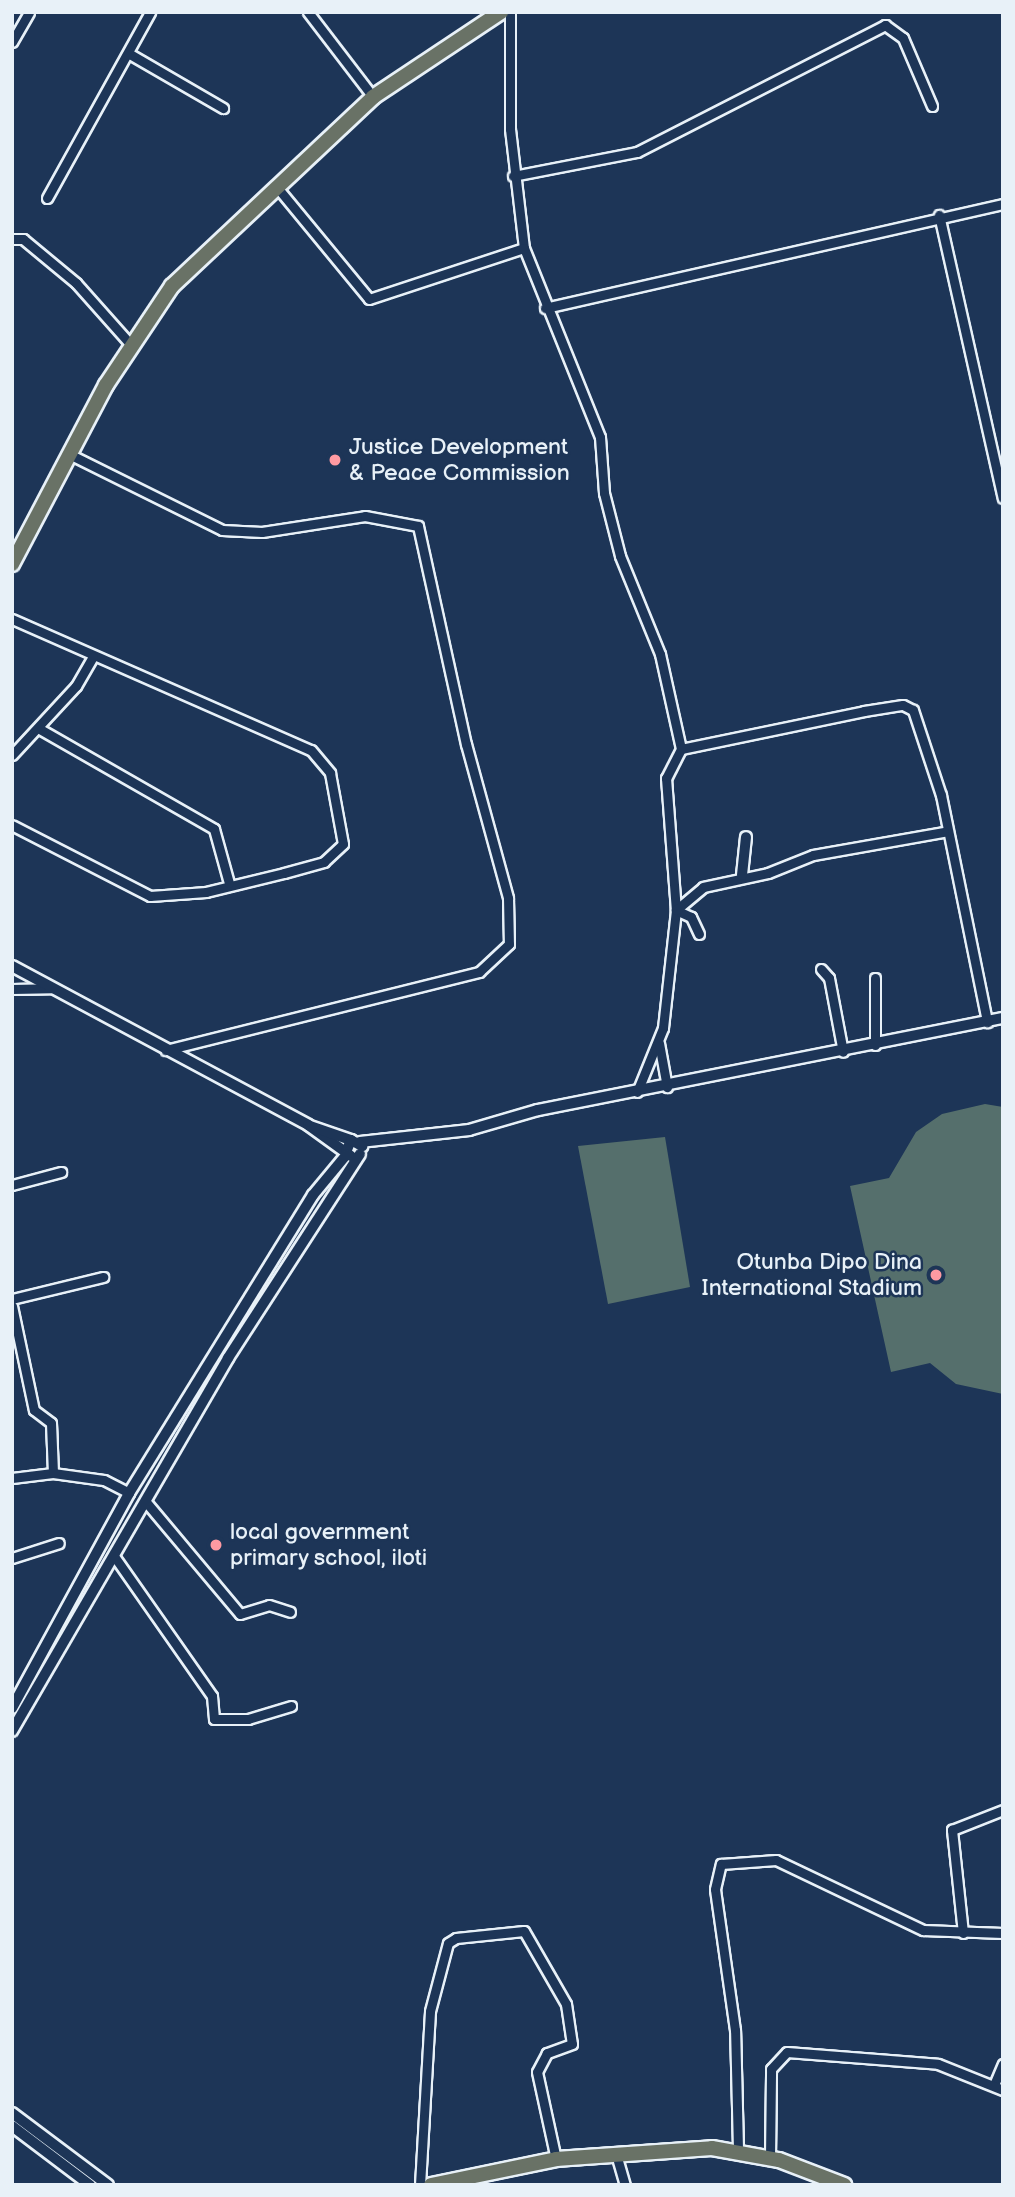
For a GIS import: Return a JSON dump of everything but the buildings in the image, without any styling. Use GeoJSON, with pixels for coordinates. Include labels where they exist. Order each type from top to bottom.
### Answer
{"type":"FeatureCollection","features":[{"type":"Feature","properties":{"kind":"main road"},"geometry":{"type":"LineString","coordinates":[[12,564],[69,454],[131,345],[172,286],[275,185],[373,97],[501,12]]}},
{"type":"Feature","properties":{"kind":"main road"},"geometry":{"type":"LineString","coordinates":[[430,2185],[556,2159],[738,2149],[770,2157],[844,2185]]}},
{"type":"Feature","properties":{"kind":"street"},"geometry":{"type":"LineString","coordinates":[[12,43],[29,12]]}},
{"type":"Feature","properties":{"kind":"street"},"geometry":{"type":"LineString","coordinates":[[47,198],[150,12]]}},
{"type":"Feature","properties":{"kind":"street"},"geometry":{"type":"LineString","coordinates":[[308,12],[373,97]]}},
{"type":"Feature","properties":{"kind":"street"},"geometry":{"type":"LineString","coordinates":[[510,12],[513,176],[524,248],[545,308],[600,437],[604,493],[620,556],[660,654],[681,750],[666,778],[676,910],[658,1041],[638,1092]]}},
{"type":"Feature","properties":{"kind":"street"},"geometry":{"type":"LineString","coordinates":[[513,176],[637,152],[885,25],[903,38],[932,106]]}},
{"type":"Feature","properties":{"kind":"street"},"geometry":{"type":"LineString","coordinates":[[128,53],[223,108]]}},
{"type":"Feature","properties":{"kind":"street"},"geometry":{"type":"LineString","coordinates":[[275,185],[369,299],[524,248]]}},
{"type":"Feature","properties":{"kind":"street"},"geometry":{"type":"LineString","coordinates":[[545,308],[939,215],[1003,204]]}},
{"type":"Feature","properties":{"kind":"street"},"geometry":{"type":"LineString","coordinates":[[939,215],[998,460],[1003,498]]}},
{"type":"Feature","properties":{"kind":"street"},"geometry":{"type":"LineString","coordinates":[[12,239],[23,239],[76,283],[131,345]]}},
{"type":"Feature","properties":{"kind":"street"},"geometry":{"type":"LineString","coordinates":[[69,454],[222,530],[262,533],[365,516],[400,517],[418,526],[508,898],[509,944],[479,972],[166,1050]]}},
{"type":"Feature","properties":{"kind":"street"},"geometry":{"type":"LineString","coordinates":[[12,619],[290,740],[326,764],[343,844],[338,854],[229,883],[206,892],[150,896],[12,825]]}},
{"type":"Feature","properties":{"kind":"street"},"geometry":{"type":"LineString","coordinates":[[12,755],[76,686],[93,656]]}},
{"type":"Feature","properties":{"kind":"street"},"geometry":{"type":"LineString","coordinates":[[681,750],[903,705],[913,710],[941,794],[944,832],[966,906],[987,1022]]}},
{"type":"Feature","properties":{"kind":"street"},"geometry":{"type":"LineString","coordinates":[[38,728],[214,829],[229,883]]}},
{"type":"Feature","properties":{"kind":"street"},"geometry":{"type":"LineString","coordinates":[[676,910],[695,891],[742,875],[768,873],[813,855],[944,832]]}},
{"type":"Feature","properties":{"kind":"street"},"geometry":{"type":"LineString","coordinates":[[742,875],[746,837]]}},
{"type":"Feature","properties":{"kind":"street"},"geometry":{"type":"LineString","coordinates":[[676,910],[691,918],[699,933]]}},
{"type":"Feature","properties":{"kind":"street"},"geometry":{"type":"LineString","coordinates":[[12,965],[308,1125],[346,1153],[360,1154]]}},
{"type":"Feature","properties":{"kind":"street"},"geometry":{"type":"LineString","coordinates":[[821,969],[843,1052]]}},
{"type":"Feature","properties":{"kind":"street"},"geometry":{"type":"LineString","coordinates":[[874,1045],[876,978]]}},
{"type":"Feature","properties":{"kind":"street"},"geometry":{"type":"LineString","coordinates":[[12,989],[51,988]]}},
{"type":"Feature","properties":{"kind":"street"},"geometry":{"type":"LineString","coordinates":[[308,1125],[356,1141],[469,1130],[638,1092],[1003,1018]]}},
{"type":"Feature","properties":{"kind":"street"},"geometry":{"type":"LineString","coordinates":[[658,1041],[667,1087]]}},
{"type":"Feature","properties":{"kind":"street"},"geometry":{"type":"LineString","coordinates":[[12,1708],[129,1493],[313,1195],[356,1141]]}},
{"type":"Feature","properties":{"kind":"street"},"geometry":{"type":"LineString","coordinates":[[356,1141],[360,1154]]}},
{"type":"Feature","properties":{"kind":"street"},"geometry":{"type":"LineString","coordinates":[[12,1731],[242,1336],[360,1154]]}},
{"type":"Feature","properties":{"kind":"street"},"geometry":{"type":"LineString","coordinates":[[12,1185],[61,1172]]}},
{"type":"Feature","properties":{"kind":"street"},"geometry":{"type":"LineString","coordinates":[[12,1299],[103,1277]]}},
{"type":"Feature","properties":{"kind":"street"},"geometry":{"type":"LineString","coordinates":[[12,1306],[34,1410],[51,1423],[53,1473]]}},
{"type":"Feature","properties":{"kind":"street"},"geometry":{"type":"LineString","coordinates":[[12,1478],[53,1473],[104,1480],[129,1493]]}},
{"type":"Feature","properties":{"kind":"street"},"geometry":{"type":"LineString","coordinates":[[146,1503],[240,1615],[269,1605],[290,1612]]}},
{"type":"Feature","properties":{"kind":"street"},"geometry":{"type":"LineString","coordinates":[[12,1558],[59,1543]]}},
{"type":"Feature","properties":{"kind":"street"},"geometry":{"type":"LineString","coordinates":[[114,1556],[212,1696],[214,1719],[248,1719],[291,1706]]}},
{"type":"Feature","properties":{"kind":"street"},"geometry":{"type":"LineString","coordinates":[[963,1933],[952,1830],[1003,1810]]}},
{"type":"Feature","properties":{"kind":"street"},"geometry":{"type":"LineString","coordinates":[[738,2149],[735,2030],[715,1889],[721,1864],[776,1860],[923,1930],[1003,1933]]}},
{"type":"Feature","properties":{"kind":"street"},"geometry":{"type":"LineString","coordinates":[[420,2185],[430,2011],[448,1943],[456,1938],[524,1931],[566,2004],[572,2044],[547,2053],[537,2072],[556,2159]]}},
{"type":"Feature","properties":{"kind":"street"},"geometry":{"type":"LineString","coordinates":[[770,2157],[771,2069],[787,2052],[938,2064],[998,2088],[1003,2064]]}},
{"type":"Feature","properties":{"kind":"street"},"geometry":{"type":"LineString","coordinates":[[12,2113],[108,2185]]}},
{"type":"Feature","properties":{"kind":"street"},"geometry":{"type":"LineString","coordinates":[[12,2126],[90,2185]]}},
{"type":"Feature","properties":{"kind":"street"},"geometry":{"type":"LineString","coordinates":[[616,2154],[625,2185]]}},
{"type":"Feature","properties":{"kind":"green space","name":"Otunba Dipo Dina International Stadium"},"geometry":{"type":"Polygon","coordinates":[[[985,1104],[1003,1107],[1003,1394],[956,1384],[930,1363],[891,1372],[850,1186],[889,1178],[916,1132],[942,1114],[985,1104]]]}},
{"type":"Feature","properties":{"kind":"green space"},"geometry":{"type":"Polygon","coordinates":[[[665,1137],[690,1287],[608,1304],[578,1146],[665,1137]]]}},
{"type":"Feature","properties":{"kind":"place","name":"Justice Development & Peace Commission"},"geometry":{"type":"Point","coordinates":[335,460]}},
{"type":"Feature","properties":{"kind":"place","name":"Otunba Dipo Dina International Stadium"},"geometry":{"type":"Point","coordinates":[936,1275]}},
{"type":"Feature","properties":{"kind":"place","name":"local government primary school, iloti"},"geometry":{"type":"Point","coordinates":[216,1545]}}]}
